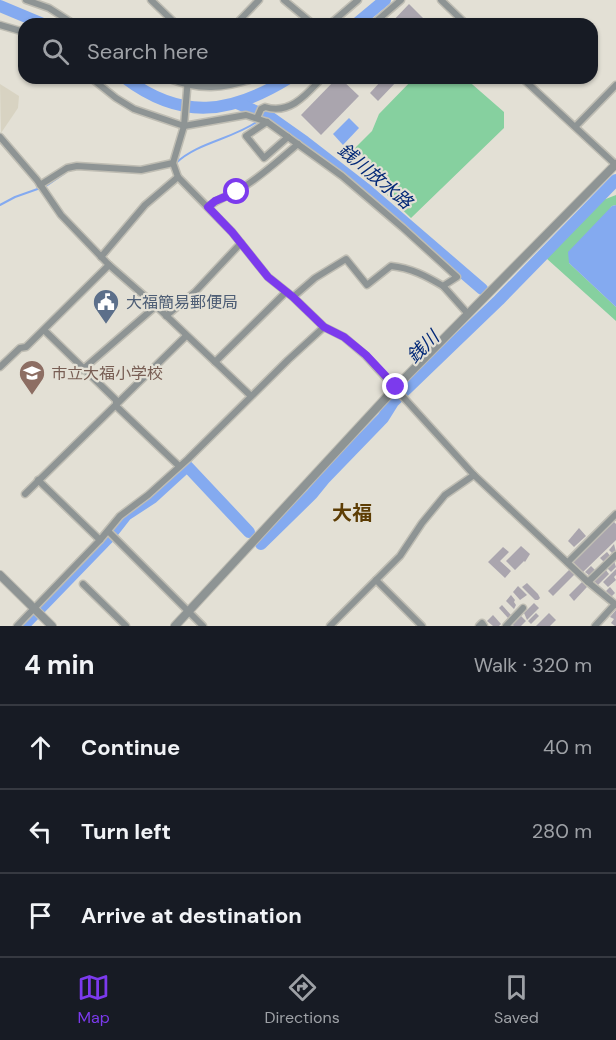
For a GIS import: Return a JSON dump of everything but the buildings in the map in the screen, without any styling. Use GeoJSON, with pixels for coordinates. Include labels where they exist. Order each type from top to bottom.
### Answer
{"type":"FeatureCollection","features":[{"type":"Feature","properties":{"kind":"street"},"geometry":{"type":"LineString","coordinates":[[26,0],[49,8],[65,18]]}},
{"type":"Feature","properties":{"kind":"street"},"geometry":{"type":"LineString","coordinates":[[151,0],[170,18]]}},
{"type":"Feature","properties":{"kind":"street"},"geometry":{"type":"LineString","coordinates":[[242,18],[259,0]]}},
{"type":"Feature","properties":{"kind":"street"},"geometry":{"type":"LineString","coordinates":[[284,0],[306,18]]}},
{"type":"Feature","properties":{"kind":"street"},"geometry":{"type":"LineString","coordinates":[[337,18],[358,0]]}},
{"type":"Feature","properties":{"kind":"street"},"geometry":{"type":"LineString","coordinates":[[380,18],[401,0]]}},
{"type":"Feature","properties":{"kind":"street"},"geometry":{"type":"LineString","coordinates":[[441,0],[460,18]]}},
{"type":"Feature","properties":{"kind":"street"},"geometry":{"type":"LineString","coordinates":[[0,25],[18,30]]}},
{"type":"Feature","properties":{"kind":"street"},"geometry":{"type":"LineString","coordinates":[[98,84],[134,109],[184,124],[246,116],[262,120],[342,176],[457,277],[443,286]]}},
{"type":"Feature","properties":{"kind":"street"},"geometry":{"type":"LineString","coordinates":[[229,84],[212,88],[187,84],[184,124],[174,165],[178,177],[241,243],[268,277],[324,327],[344,337],[366,355],[474,475],[588,582],[615,602],[595,626]]}},
{"type":"Feature","properties":{"kind":"street"},"geometry":{"type":"LineString","coordinates":[[262,120],[261,109],[265,107],[274,110],[292,105],[316,84]]}},
{"type":"Feature","properties":{"kind":"street"},"geometry":{"type":"LineString","coordinates":[[175,626],[400,392],[468,314],[616,164],[529,84]]}},
{"type":"Feature","properties":{"kind":"street"},"geometry":{"type":"LineString","coordinates":[[576,126],[616,86]]}},
{"type":"Feature","properties":{"kind":"street"},"geometry":{"type":"LineString","coordinates":[[262,120],[246,136],[264,158],[288,137]]}},
{"type":"Feature","properties":{"kind":"street"},"geometry":{"type":"LineString","coordinates":[[0,137],[61,215],[109,266],[156,306],[251,396]]}},
{"type":"Feature","properties":{"kind":"street"},"geometry":{"type":"LineString","coordinates":[[208,207],[215,201],[249,184],[298,144]]}},
{"type":"Feature","properties":{"kind":"street"},"geometry":{"type":"LineString","coordinates":[[41,187],[67,168],[77,166],[141,170],[174,165]]}},
{"type":"Feature","properties":{"kind":"street"},"geometry":{"type":"LineString","coordinates":[[101,257],[145,205],[178,177]]}},
{"type":"Feature","properties":{"kind":"street"},"geometry":{"type":"LineString","coordinates":[[166,316],[195,292],[241,243]]}},
{"type":"Feature","properties":{"kind":"street"},"geometry":{"type":"LineString","coordinates":[[293,297],[315,278],[346,259],[367,285],[391,266],[405,267],[419,272],[443,286],[468,314]]}},
{"type":"Feature","properties":{"kind":"street"},"geometry":{"type":"LineString","coordinates":[[0,367],[20,348],[26,347],[109,266]]}},
{"type":"Feature","properties":{"kind":"street"},"geometry":{"type":"LineString","coordinates":[[215,362],[285,293]]}},
{"type":"Feature","properties":{"kind":"street"},"geometry":{"type":"LineString","coordinates":[[82,370],[156,306]]}},
{"type":"Feature","properties":{"kind":"street"},"geometry":{"type":"LineString","coordinates":[[17,626],[36,611],[120,516],[148,495],[214,435],[251,396],[324,327]]}},
{"type":"Feature","properties":{"kind":"street"},"geometry":{"type":"LineString","coordinates":[[44,330],[82,370],[116,400],[116,406],[179,466]]}},
{"type":"Feature","properties":{"kind":"street"},"geometry":{"type":"LineString","coordinates":[[25,494],[186,336]]}},
{"type":"Feature","properties":{"kind":"street"},"geometry":{"type":"LineString","coordinates":[[330,626],[400,556],[422,523],[445,495],[474,475]]}},
{"type":"Feature","properties":{"kind":"street"},"geometry":{"type":"LineString","coordinates":[[38,480],[100,540]]}},
{"type":"Feature","properties":{"kind":"street"},"geometry":{"type":"LineString","coordinates":[[568,562],[616,514]]}},
{"type":"Feature","properties":{"kind":"street"},"geometry":{"type":"LineString","coordinates":[[108,531],[203,626]]}},
{"type":"Feature","properties":{"kind":"street"},"geometry":{"type":"LineString","coordinates":[[588,582],[616,555]]}},
{"type":"Feature","properties":{"kind":"street"},"geometry":{"type":"LineString","coordinates":[[0,575],[52,626]]}},
{"type":"Feature","properties":{"kind":"street"},"geometry":{"type":"LineString","coordinates":[[376,580],[422,626]]}},
{"type":"Feature","properties":{"kind":"street"},"geometry":{"type":"LineString","coordinates":[[83,584],[126,626]]}},
{"type":"Feature","properties":{"kind":"street"},"geometry":{"type":"LineString","coordinates":[[506,626],[523,608]]}},
{"type":"Feature","properties":{"kind":"street"},"geometry":{"type":"LineString","coordinates":[[479,626],[482,623],[484,626]]}},
{"type":"Feature","properties":{"kind":"shaded area"},"geometry":{"type":"Polygon","coordinates":[[[0,84],[19,96],[18,108],[1,133],[0,84]]]}},
{"type":"Feature","properties":{"kind":"green space"},"geometry":{"type":"Polygon","coordinates":[[[408,84],[472,84],[504,112],[504,128],[411,218],[387,195],[392,189],[354,149],[372,131],[379,114],[408,84]]]}},
{"type":"Feature","properties":{"kind":"green space"},"geometry":{"type":"Polygon","coordinates":[[[616,195],[616,205],[612,206],[569,263],[616,307],[616,321],[546,258],[598,202],[616,195]]]}},
{"type":"Feature","properties":{"kind":"water"},"geometry":{"type":"Polygon","coordinates":[[[349,118],[359,128],[343,145],[333,134],[349,118]]]}},
{"type":"Feature","properties":{"kind":"water"},"geometry":{"type":"Polygon","coordinates":[[[616,205],[616,307],[569,263],[568,252],[612,206],[616,205]]]}},
{"type":"Feature","properties":{"kind":"waterway"},"geometry":{"type":"LineString","coordinates":[[363,18],[385,0]]}},
{"type":"Feature","properties":{"kind":"waterway"},"geometry":{"type":"LineString","coordinates":[[0,6],[29,18]]}},
{"type":"Feature","properties":{"kind":"waterway"},"geometry":{"type":"LineString","coordinates":[[134,84],[167,101],[207,108],[247,99],[278,84]]}},
{"type":"Feature","properties":{"kind":"waterway","name":"銭川放水路"},"geometry":{"type":"LineString","coordinates":[[237,103],[271,118],[305,142],[367,190],[482,289]]}},
{"type":"Feature","properties":{"kind":"waterway"},"geometry":{"type":"LineString","coordinates":[[176,163],[195,150],[258,121]]}},
{"type":"Feature","properties":{"kind":"waterway"},"geometry":{"type":"LineString","coordinates":[[144,172],[171,166]]}},
{"type":"Feature","properties":{"kind":"waterway"},"geometry":{"type":"LineString","coordinates":[[73,169],[91,169]]}},
{"type":"Feature","properties":{"kind":"waterway"},"geometry":{"type":"LineString","coordinates":[[0,205],[46,186],[65,173]]}},
{"type":"Feature","properties":{"kind":"waterway","name":"銭川"},"geometry":{"type":"LineString","coordinates":[[261,544],[312,494],[383,418],[393,402],[499,300],[616,180]]}},
{"type":"Feature","properties":{"kind":"waterway","name":"銭川"},"geometry":{"type":"LineString","coordinates":[[23,626],[108,538],[126,515],[152,498],[187,466],[249,532]]}},
{"type":"Feature","properties":{"kind":"place","name":"大福簡易郵便局"},"geometry":{"type":"Point","coordinates":[106,325]}},
{"type":"Feature","properties":{"kind":"place","name":"市立大福小学校"},"geometry":{"type":"Point","coordinates":[32,396]}},
{"type":"Feature","properties":{"kind":"district","name":"大福"},"geometry":{"type":"Point","coordinates":[352,513]}},
{"type":"Feature","properties":{"kind":"route"},"geometry":{"type":"LineString","coordinates":[[237,192],[215,201],[208,207],[232,232],[268,277],[324,327],[344,337],[366,355],[396,387]]}}]}
